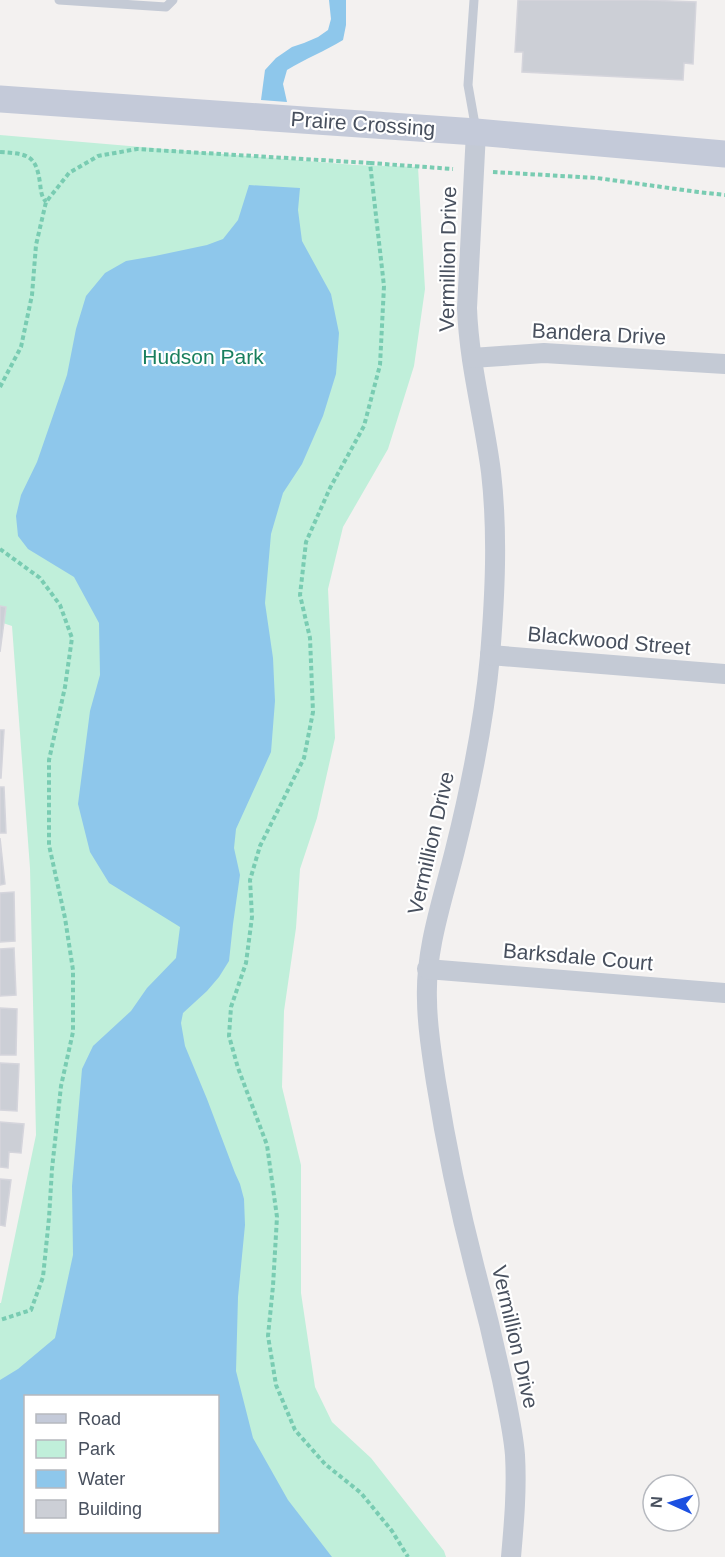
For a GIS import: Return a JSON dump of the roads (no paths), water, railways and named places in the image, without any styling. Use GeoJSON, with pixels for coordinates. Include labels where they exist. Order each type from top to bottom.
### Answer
{"type":"FeatureCollection","features":[{"type":"Feature","properties":{"kind":"street","name":"Praire Crossing"},"geometry":{"type":"LineString","coordinates":[[0,99],[476,132],[725,154]]}},
{"type":"Feature","properties":{"kind":"street","name":"Vermillion Drive"},"geometry":{"type":"LineString","coordinates":[[476,132],[467,308],[468,334],[490,469],[495,517],[490,655],[483,715],[469,794],[427,969],[426,998],[428,1029],[441,1114],[460,1214],[492,1334],[508,1407],[515,1453],[516,1491],[511,1557]]}},
{"type":"Feature","properties":{"kind":"street","name":"Bandera Drive"},"geometry":{"type":"LineString","coordinates":[[472,358],[544,353],[725,364]]}},
{"type":"Feature","properties":{"kind":"street","name":"Blackwood Street"},"geometry":{"type":"LineString","coordinates":[[490,655],[725,674]]}},
{"type":"Feature","properties":{"kind":"street","name":"Barksdale Court"},"geometry":{"type":"LineString","coordinates":[[427,969],[725,993]]}},
{"type":"Feature","properties":{"kind":"lane"},"geometry":{"type":"LineString","coordinates":[[59,0],[166,7],[173,0]]}},
{"type":"Feature","properties":{"kind":"lane"},"geometry":{"type":"LineString","coordinates":[[474,0],[468,85],[476,132]]}},
{"type":"Feature","properties":{"kind":"water"},"geometry":{"type":"Polygon","coordinates":[[[329,0],[346,0],[346,25],[343,40],[287,70],[283,84],[287,102],[261,100],[265,70],[276,58],[292,47],[318,37],[328,30],[331,19],[329,0]]]}},
{"type":"Feature","properties":{"kind":"water"},"geometry":{"type":"Polygon","coordinates":[[[249,185],[300,188],[298,210],[302,241],[331,294],[339,333],[336,374],[323,416],[302,464],[283,493],[271,534],[265,603],[273,658],[275,701],[271,752],[236,829],[234,848],[240,875],[229,961],[207,991],[183,1013],[181,1023],[185,1046],[244,1199],[245,1225],[238,1297],[236,1371],[253,1438],[288,1500],[332,1557],[0,1557],[0,1380],[18,1369],[55,1338],[73,1255],[72,1186],[82,1069],[93,1046],[131,1011],[147,988],[176,958],[180,927],[109,883],[90,852],[78,804],[90,711],[100,675],[99,623],[74,577],[28,549],[18,536],[16,516],[21,495],[37,462],[67,375],[76,329],[86,296],[105,273],[126,261],[207,245],[223,239],[238,220],[249,185]]]}},
{"type":"Feature","properties":{"kind":"park label","name":"Hudson Park"},"geometry":{"type":"Point","coordinates":[203,357]}}]}
